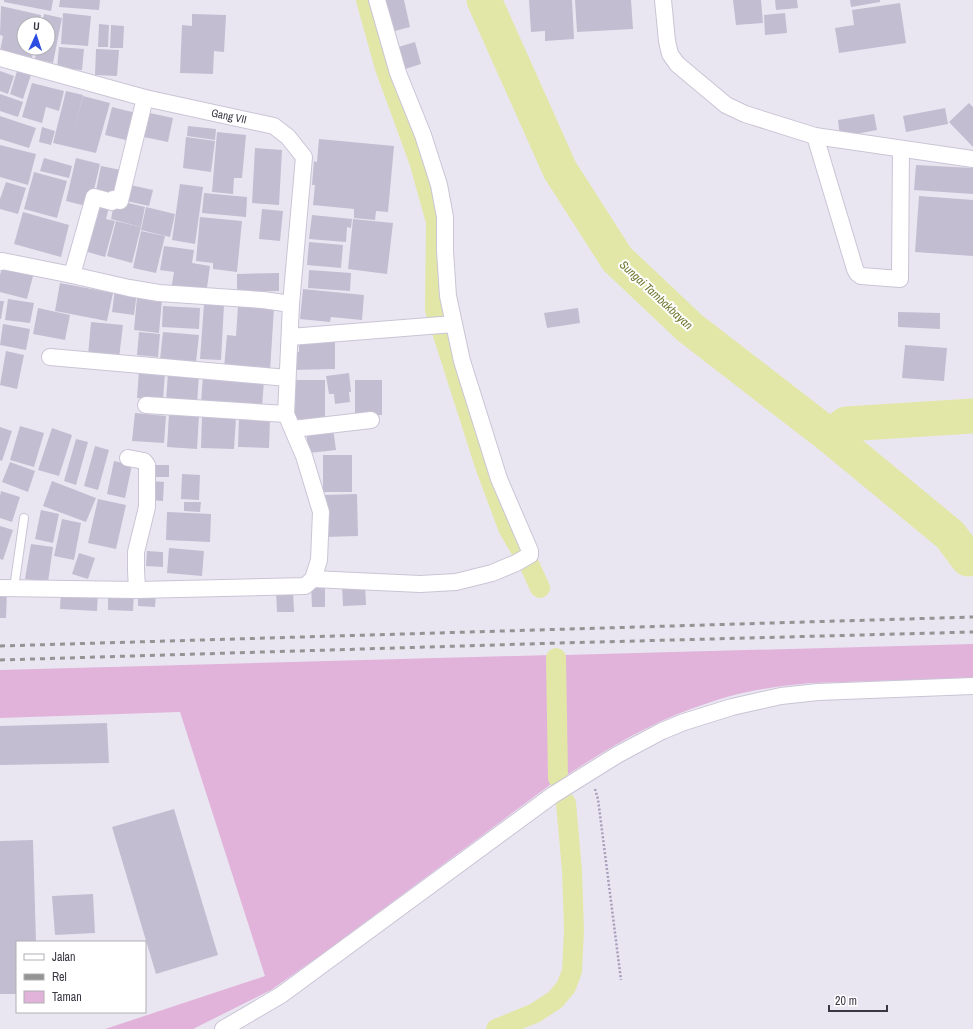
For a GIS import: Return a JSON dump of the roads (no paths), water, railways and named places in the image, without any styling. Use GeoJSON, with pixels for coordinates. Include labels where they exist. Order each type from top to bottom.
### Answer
{"type":"FeatureCollection","features":[{"type":"Feature","properties":{"kind":"street"},"geometry":{"type":"LineString","coordinates":[[313,579],[420,584],[456,582],[492,573],[530,556],[530,551],[499,479],[462,361],[443,325],[448,296],[445,251],[445,217],[439,186],[423,135],[398,73],[377,0]]}},
{"type":"Feature","properties":{"kind":"street"},"geometry":{"type":"LineString","coordinates":[[663,0],[667,41],[670,54],[677,64],[726,106],[745,114],[815,136],[973,159]]}},
{"type":"Feature","properties":{"kind":"street","name":"Gang VII"},"geometry":{"type":"LineString","coordinates":[[0,58],[145,98],[274,126],[288,137],[304,157],[291,304],[287,378],[290,422]]}},
{"type":"Feature","properties":{"kind":"street"},"geometry":{"type":"LineString","coordinates":[[72,275],[94,196],[112,202],[113,200],[120,201],[145,98]]}},
{"type":"Feature","properties":{"kind":"street"},"geometry":{"type":"LineString","coordinates":[[815,136],[855,269],[861,276],[900,279],[901,149]]}},
{"type":"Feature","properties":{"kind":"street"},"geometry":{"type":"LineString","coordinates":[[0,262],[2,261],[159,293],[263,300],[291,304]]}},
{"type":"Feature","properties":{"kind":"street"},"geometry":{"type":"LineString","coordinates":[[290,337],[443,325]]}},
{"type":"Feature","properties":{"kind":"street"},"geometry":{"type":"LineString","coordinates":[[50,356],[287,378]]}},
{"type":"Feature","properties":{"kind":"street"},"geometry":{"type":"LineString","coordinates":[[146,405],[290,422],[371,420]]}},
{"type":"Feature","properties":{"kind":"street"},"geometry":{"type":"LineString","coordinates":[[7,588],[137,590],[305,586],[313,579],[319,560],[320,512],[304,456],[290,422]]}},
{"type":"Feature","properties":{"kind":"street"},"geometry":{"type":"LineString","coordinates":[[128,458],[144,461],[147,465],[147,507],[136,552],[137,590]]}},
{"type":"Feature","properties":{"kind":"street"},"geometry":{"type":"LineString","coordinates":[[223,1029],[281,995],[553,795],[638,743],[662,731],[738,705],[781,696],[818,692],[973,686]]}},
{"type":"Feature","properties":{"kind":"lane"},"geometry":{"type":"LineString","coordinates":[[7,588],[24,518]]}},
{"type":"Feature","properties":{"kind":"waterway"},"geometry":{"type":"LineString","coordinates":[[366,0],[385,68],[419,161],[436,222],[435,310],[485,466],[508,528],[530,566],[540,588]]}},
{"type":"Feature","properties":{"kind":"waterway","name":"Sungai Tambakbayan"},"geometry":{"type":"LineString","coordinates":[[484,0],[560,170],[617,259],[690,328],[830,436],[950,535],[968,559]]}},
{"type":"Feature","properties":{"kind":"waterway"},"geometry":{"type":"LineString","coordinates":[[830,436],[846,424],[973,416]]}},
{"type":"Feature","properties":{"kind":"waterway"},"geometry":{"type":"LineString","coordinates":[[556,658],[558,778]]}},
{"type":"Feature","properties":{"kind":"waterway"},"geometry":{"type":"LineString","coordinates":[[496,1029],[535,1013],[555,1000],[566,987],[572,971],[574,930],[572,871],[566,803]]}},
{"type":"Feature","properties":{"kind":"railway"},"geometry":{"type":"LineString","coordinates":[[0,646],[973,617]]}},
{"type":"Feature","properties":{"kind":"railway"},"geometry":{"type":"LineString","coordinates":[[0,660],[973,632]]}}]}
